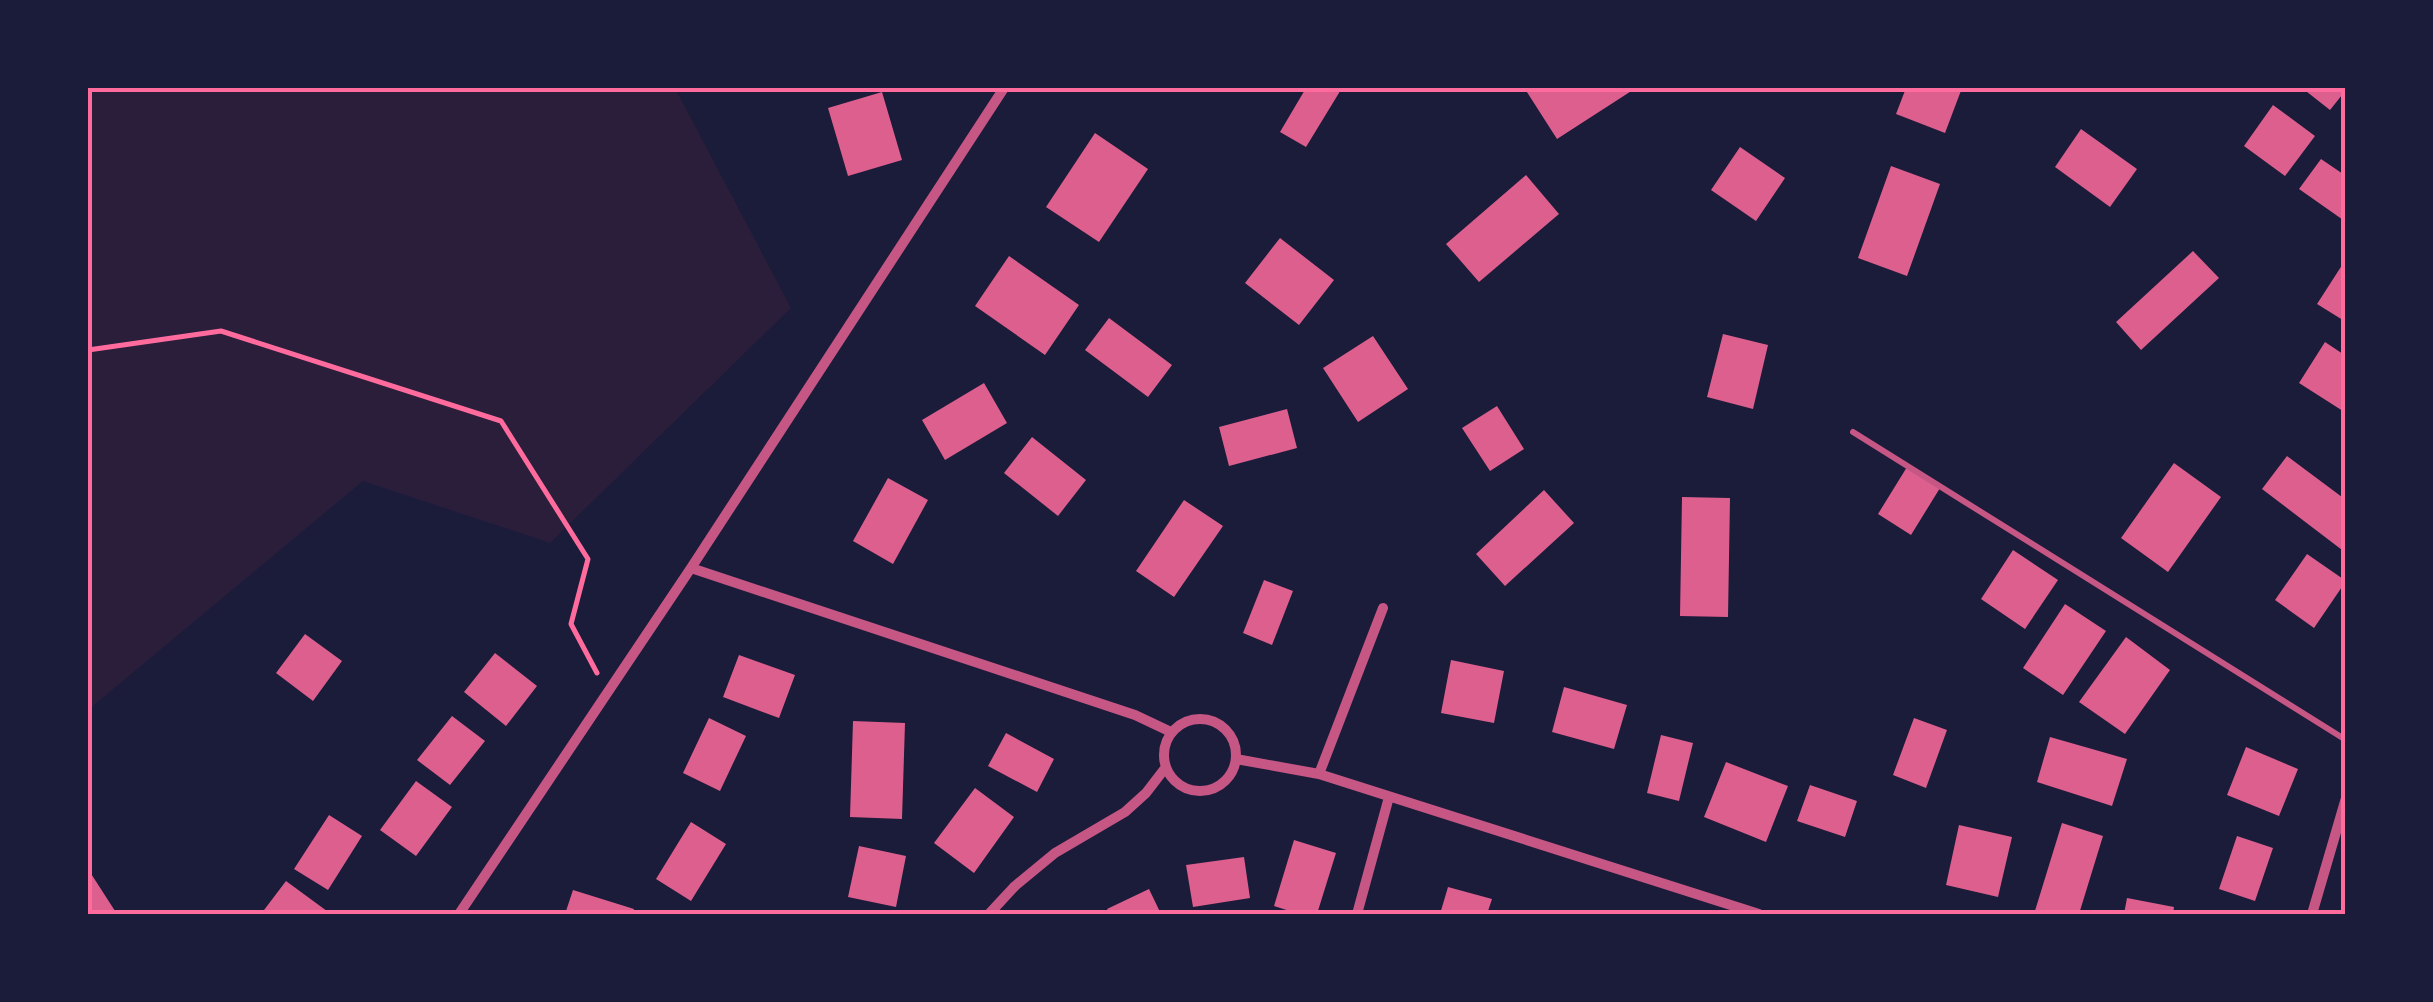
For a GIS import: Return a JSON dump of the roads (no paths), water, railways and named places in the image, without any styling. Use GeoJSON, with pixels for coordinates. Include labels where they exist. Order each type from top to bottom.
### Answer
{"type":"FeatureCollection","features":[{"type":"Feature","properties":{"kind":"street"},"geometry":{"type":"LineString","coordinates":[[459,914],[691,568],[1004,88]]}},
{"type":"Feature","properties":{"kind":"street"},"geometry":{"type":"LineString","coordinates":[[691,568],[1135,715],[1172,732]]}},
{"type":"Feature","properties":{"kind":"street"},"geometry":{"type":"LineString","coordinates":[[1319,774],[1383,608]]}},
{"type":"Feature","properties":{"kind":"street"},"geometry":{"type":"LineString","coordinates":[[1191,719],[1214,721],[1231,736],[1236,759],[1225,781],[1204,791],[1180,786],[1166,767],[1163,754],[1172,732],[1191,719]]}},
{"type":"Feature","properties":{"kind":"street"},"geometry":{"type":"LineString","coordinates":[[1236,759],[1319,774],[1760,914]]}},
{"type":"Feature","properties":{"kind":"street"},"geometry":{"type":"LineString","coordinates":[[989,914],[1055,852],[1126,812],[1166,767]]}},
{"type":"Feature","properties":{"kind":"street"},"geometry":{"type":"LineString","coordinates":[[1357,914],[1390,796]]}},
{"type":"Feature","properties":{"kind":"street"},"geometry":{"type":"LineString","coordinates":[[2312,914],[2346,798]]}},
{"type":"Feature","properties":{"kind":"lane"},"geometry":{"type":"LineString","coordinates":[[1853,432],[2346,740]]}}]}
